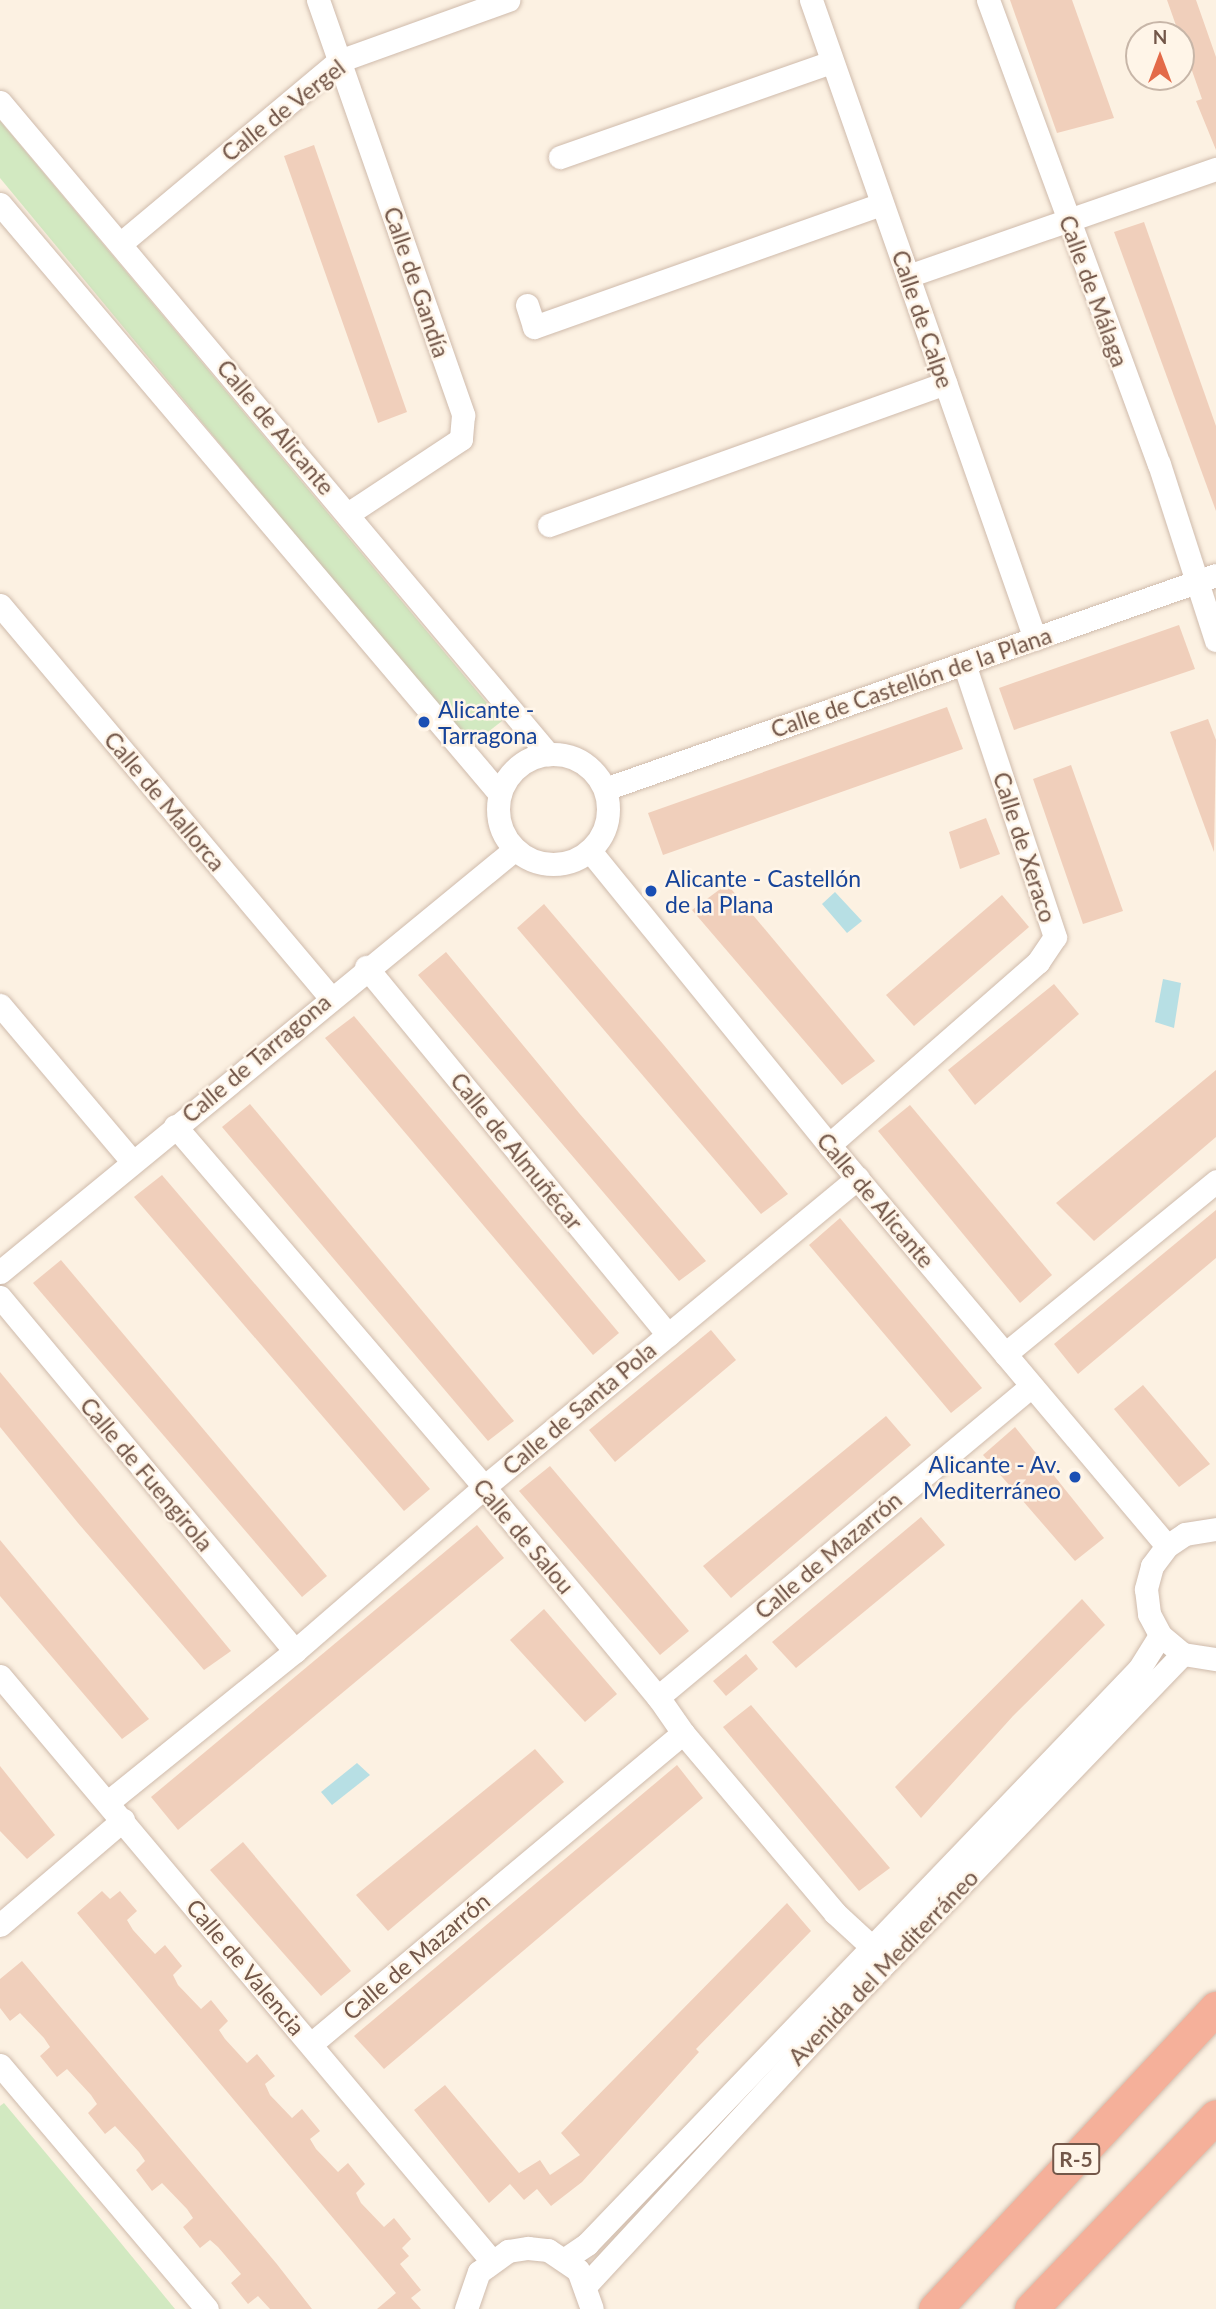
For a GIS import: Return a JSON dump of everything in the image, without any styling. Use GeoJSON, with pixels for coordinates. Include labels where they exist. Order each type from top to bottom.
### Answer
{"type":"FeatureCollection","features":[{"type":"Feature","properties":{"kind":"highway","name":"R-5"},"geometry":{"type":"LineString","coordinates":[[935,2309],[1216,2008]]}},
{"type":"Feature","properties":{"kind":"highway"},"geometry":{"type":"LineString","coordinates":[[1031,2309],[1216,2116]]}},
{"type":"Feature","properties":{"kind":"street","name":"Calle de Gandía"},"geometry":{"type":"LineString","coordinates":[[318,0],[463,415],[461,439],[349,513]]}},
{"type":"Feature","properties":{"kind":"street","name":"Calle de Vergel"},"geometry":{"type":"LineString","coordinates":[[120,244],[339,61],[508,0]]}},
{"type":"Feature","properties":{"kind":"street","name":"Calle de Calpe"},"geometry":{"type":"LineString","coordinates":[[811,0],[1035,639]]}},
{"type":"Feature","properties":{"kind":"street","name":"Calle de Málaga"},"geometry":{"type":"LineString","coordinates":[[988,0],[1159,464],[1206,579],[1216,640]]}},
{"type":"Feature","properties":{"kind":"street"},"geometry":{"type":"LineString","coordinates":[[560,157],[832,62]]}},
{"type":"Feature","properties":{"kind":"street","name":"Calle de Alicante"},"geometry":{"type":"LineString","coordinates":[[0,102],[349,513],[548,754]]}},
{"type":"Feature","properties":{"kind":"street"},"geometry":{"type":"LineString","coordinates":[[908,276],[1216,169]]}},
{"type":"Feature","properties":{"kind":"street"},"geometry":{"type":"LineString","coordinates":[[0,204],[500,794]]}},
{"type":"Feature","properties":{"kind":"street"},"geometry":{"type":"LineString","coordinates":[[527,304],[534,327],[883,204]]}},
{"type":"Feature","properties":{"kind":"street"},"geometry":{"type":"LineString","coordinates":[[549,525],[945,383]]}},
{"type":"Feature","properties":{"kind":"street","name":"Calle de Castellón de la Plana"},"geometry":{"type":"LineString","coordinates":[[606,789],[1206,579]]}},
{"type":"Feature","properties":{"kind":"street","name":"Calle de Mallorca"},"geometry":{"type":"LineString","coordinates":[[0,605],[330,997]]}},
{"type":"Feature","properties":{"kind":"street","name":"Calle de Xeraco"},"geometry":{"type":"LineString","coordinates":[[829,1145],[1038,962],[1055,937],[964,664]]}},
{"type":"Feature","properties":{"kind":"street"},"geometry":{"type":"LineString","coordinates":[[548,754],[576,758],[594,771],[606,789],[608,822],[590,851],[576,860],[544,864],[515,849],[500,824],[500,794],[518,767],[548,754]]}},
{"type":"Feature","properties":{"kind":"street","name":"Calle de Tarragona"},"geometry":{"type":"LineString","coordinates":[[0,1272],[366,967],[515,849]]}},
{"type":"Feature","properties":{"kind":"street","name":"Calle de Alicante"},"geometry":{"type":"LineString","coordinates":[[590,851],[829,1145],[1167,1546]]}},
{"type":"Feature","properties":{"kind":"street","name":"Calle de Almuñécar"},"geometry":{"type":"LineString","coordinates":[[366,967],[668,1335]]}},
{"type":"Feature","properties":{"kind":"street"},"geometry":{"type":"LineString","coordinates":[[0,1005],[132,1161]]}},
{"type":"Feature","properties":{"kind":"street","name":"Calle de Salou"},"geometry":{"type":"LineString","coordinates":[[174,1126],[484,1487],[658,1697],[683,1734],[835,1913],[872,1947]]}},
{"type":"Feature","properties":{"kind":"street","name":"Calle de Santa Pola"},"geometry":{"type":"LineString","coordinates":[[108,1801],[295,1651],[484,1487],[858,1178]]}},
{"type":"Feature","properties":{"kind":"street"},"geometry":{"type":"LineString","coordinates":[[1005,1354],[1216,1181]]}},
{"type":"Feature","properties":{"kind":"street","name":"Calle de Fuengirola"},"geometry":{"type":"LineString","coordinates":[[0,1297],[295,1651]]}},
{"type":"Feature","properties":{"kind":"street","name":"Calle de Mazarrón"},"geometry":{"type":"LineString","coordinates":[[658,1697],[1031,1386]]}},
{"type":"Feature","properties":{"kind":"street"},"geometry":{"type":"LineString","coordinates":[[1216,1529],[1185,1534],[1167,1546],[1152,1566],[1146,1589],[1149,1614],[1160,1635],[1183,1654],[1216,1659]]}},
{"type":"Feature","properties":{"kind":"street","name":"Avenida del Mediterráneo"},"geometry":{"type":"LineString","coordinates":[[565,2259],[587,2245],[1139,1669],[1160,1635]]}},
{"type":"Feature","properties":{"kind":"street","name":"Avenida del Mediterráneo"},"geometry":{"type":"LineString","coordinates":[[587,2284],[866,1983],[1183,1654]]}},
{"type":"Feature","properties":{"kind":"street","name":"Calle de Valencia"},"geometry":{"type":"LineString","coordinates":[[0,1676],[108,1801],[491,2260]]}},
{"type":"Feature","properties":{"kind":"street","name":"Calle de Mazarrón"},"geometry":{"type":"LineString","coordinates":[[311,2045],[683,1734]]}},
{"type":"Feature","properties":{"kind":"street"},"geometry":{"type":"LineString","coordinates":[[0,1925],[123,1820]]}},
{"type":"Feature","properties":{"kind":"street"},"geometry":{"type":"LineString","coordinates":[[0,2065],[207,2309]]}},
{"type":"Feature","properties":{"kind":"street"},"geometry":{"type":"LineString","coordinates":[[466,2309],[470,2286],[491,2260],[528,2248],[565,2259],[587,2284],[592,2309]]}},
{"type":"Feature","properties":{"kind":"green space"},"geometry":{"type":"Polygon","coordinates":[[[0,121],[502,721],[470,746],[0,178],[0,121]]]}},
{"type":"Feature","properties":{"kind":"green space"},"geometry":{"type":"Polygon","coordinates":[[[4,2103],[175,2309],[0,2309],[0,2106],[4,2103]]]}},
{"type":"Feature","properties":{"kind":"water"},"geometry":{"type":"Polygon","coordinates":[[[835,892],[862,921],[847,933],[822,904],[835,892]]]}},
{"type":"Feature","properties":{"kind":"water"},"geometry":{"type":"Polygon","coordinates":[[[1163,979],[1181,983],[1174,1028],[1155,1022],[1163,979]]]}},
{"type":"Feature","properties":{"kind":"water"},"geometry":{"type":"Polygon","coordinates":[[[357,1763],[370,1775],[332,1805],[321,1792],[357,1763]]]}},
{"type":"Feature","properties":{"kind":"building"},"geometry":{"type":"Polygon","coordinates":[[[1010,0],[1072,0],[1114,118],[1057,133],[1010,0]]]}},
{"type":"Feature","properties":{"kind":"building"},"geometry":{"type":"Polygon","coordinates":[[[1167,0],[1196,0],[1216,57],[1216,150],[1196,101],[1202,99],[1195,79],[1195,21],[1174,21],[1167,0]]]}},
{"type":"Feature","properties":{"kind":"building"},"geometry":{"type":"Polygon","coordinates":[[[314,145],[407,412],[378,423],[284,156],[314,145]]]}},
{"type":"Feature","properties":{"kind":"building"},"geometry":{"type":"Polygon","coordinates":[[[1144,222],[1216,426],[1216,511],[1114,232],[1144,222]]]}},
{"type":"Feature","properties":{"kind":"building"},"geometry":{"type":"Polygon","coordinates":[[[1179,625],[1195,669],[1014,730],[999,688],[1179,625]]]}},
{"type":"Feature","properties":{"kind":"building"},"geometry":{"type":"Polygon","coordinates":[[[947,707],[963,749],[663,855],[648,813],[947,707]]]}},
{"type":"Feature","properties":{"kind":"building"},"geometry":{"type":"Polygon","coordinates":[[[1208,719],[1216,740],[1214,852],[1170,732],[1208,719]]]}},
{"type":"Feature","properties":{"kind":"building"},"geometry":{"type":"Polygon","coordinates":[[[1071,765],[1123,911],[1083,924],[1033,779],[1071,765]]]}},
{"type":"Feature","properties":{"kind":"building"},"geometry":{"type":"Polygon","coordinates":[[[986,818],[1000,854],[960,869],[949,832],[986,818]]]}},
{"type":"Feature","properties":{"kind":"building"},"geometry":{"type":"Polygon","coordinates":[[[727,884],[875,1061],[842,1085],[692,910],[727,884]]]}},
{"type":"Feature","properties":{"kind":"building"},"geometry":{"type":"Polygon","coordinates":[[[1002,895],[1029,927],[914,1026],[886,995],[1002,895]]]}},
{"type":"Feature","properties":{"kind":"building"},"geometry":{"type":"Polygon","coordinates":[[[544,904],[788,1194],[761,1214],[517,928],[544,904]]]}},
{"type":"Feature","properties":{"kind":"building"},"geometry":{"type":"Polygon","coordinates":[[[446,952],[706,1261],[679,1281],[418,975],[446,952]]]}},
{"type":"Feature","properties":{"kind":"building"},"geometry":{"type":"Polygon","coordinates":[[[1054,984],[1079,1014],[975,1105],[948,1070],[1054,984]]]}},
{"type":"Feature","properties":{"kind":"building"},"geometry":{"type":"Polygon","coordinates":[[[354,1016],[619,1333],[593,1355],[325,1038],[354,1016]]]}},
{"type":"Feature","properties":{"kind":"building"},"geometry":{"type":"Polygon","coordinates":[[[1216,1070],[1216,1137],[1094,1241],[1056,1203],[1216,1070]]]}},
{"type":"Feature","properties":{"kind":"building"},"geometry":{"type":"Polygon","coordinates":[[[250,1104],[514,1421],[488,1441],[222,1127],[250,1104]]]}},
{"type":"Feature","properties":{"kind":"building"},"geometry":{"type":"Polygon","coordinates":[[[910,1105],[1052,1275],[1020,1303],[878,1131],[910,1105]]]}},
{"type":"Feature","properties":{"kind":"building"},"geometry":{"type":"Polygon","coordinates":[[[162,1175],[430,1489],[404,1511],[134,1197],[162,1175]]]}},
{"type":"Feature","properties":{"kind":"building"},"geometry":{"type":"Polygon","coordinates":[[[1216,1210],[1216,1258],[1078,1374],[1054,1344],[1216,1210]]]}},
{"type":"Feature","properties":{"kind":"building"},"geometry":{"type":"Polygon","coordinates":[[[840,1218],[982,1388],[951,1413],[809,1245],[840,1218]]]}},
{"type":"Feature","properties":{"kind":"building"},"geometry":{"type":"Polygon","coordinates":[[[61,1260],[327,1576],[302,1597],[33,1283],[61,1260]]]}},
{"type":"Feature","properties":{"kind":"building"},"geometry":{"type":"Polygon","coordinates":[[[711,1330],[736,1360],[615,1462],[589,1430],[711,1330]]]}},
{"type":"Feature","properties":{"kind":"building"},"geometry":{"type":"Polygon","coordinates":[[[0,1372],[231,1651],[204,1670],[78,1523],[0,1427],[0,1372]]]}},
{"type":"Feature","properties":{"kind":"building"},"geometry":{"type":"Polygon","coordinates":[[[1143,1385],[1210,1464],[1179,1487],[1114,1409],[1143,1385]]]}},
{"type":"Feature","properties":{"kind":"building"},"geometry":{"type":"Polygon","coordinates":[[[886,1416],[911,1445],[731,1598],[703,1566],[886,1416]]]}},
{"type":"Feature","properties":{"kind":"building"},"geometry":{"type":"Polygon","coordinates":[[[1015,1427],[1104,1538],[1075,1561],[983,1455],[1015,1427]]]}},
{"type":"Feature","properties":{"kind":"building"},"geometry":{"type":"Polygon","coordinates":[[[550,1466],[689,1631],[660,1655],[519,1491],[550,1466]]]}},
{"type":"Feature","properties":{"kind":"building"},"geometry":{"type":"Polygon","coordinates":[[[921,1517],[945,1545],[796,1668],[772,1642],[921,1517]]]}},
{"type":"Feature","properties":{"kind":"building"},"geometry":{"type":"Polygon","coordinates":[[[477,1525],[504,1558],[178,1830],[151,1797],[477,1525]]]}},
{"type":"Feature","properties":{"kind":"building"},"geometry":{"type":"Polygon","coordinates":[[[0,1540],[149,1719],[122,1739],[0,1596],[0,1540]]]}},
{"type":"Feature","properties":{"kind":"building"},"geometry":{"type":"Polygon","coordinates":[[[1082,1599],[1105,1625],[1013,1716],[921,1818],[895,1787],[1082,1599]]]}},
{"type":"Feature","properties":{"kind":"building"},"geometry":{"type":"Polygon","coordinates":[[[544,1609],[617,1694],[585,1722],[510,1640],[544,1609]]]}},
{"type":"Feature","properties":{"kind":"building"},"geometry":{"type":"Polygon","coordinates":[[[746,1654],[758,1669],[726,1696],[713,1681],[746,1654]]]}},
{"type":"Feature","properties":{"kind":"building"},"geometry":{"type":"Polygon","coordinates":[[[751,1705],[890,1868],[859,1891],[723,1727],[751,1705]]]}},
{"type":"Feature","properties":{"kind":"building"},"geometry":{"type":"Polygon","coordinates":[[[535,1749],[564,1782],[388,1931],[356,1895],[535,1749]]]}},
{"type":"Feature","properties":{"kind":"building"},"geometry":{"type":"Polygon","coordinates":[[[677,1765],[703,1798],[384,2069],[354,2036],[677,1765]]]}},
{"type":"Feature","properties":{"kind":"building"},"geometry":{"type":"Polygon","coordinates":[[[0,1766],[55,1835],[27,1859],[0,1831],[0,1766]]]}},
{"type":"Feature","properties":{"kind":"building"},"geometry":{"type":"Polygon","coordinates":[[[243,1842],[351,1971],[321,1996],[210,1870],[243,1842]]]}},
{"type":"Feature","properties":{"kind":"building"},"geometry":{"type":"Polygon","coordinates":[[[102,1891],[110,1899],[120,1891],[137,1911],[127,1920],[133,1930],[155,1954],[165,1945],[182,1966],[173,1975],[178,1985],[201,2009],[211,2000],[228,2021],[219,2030],[247,2063],[257,2054],[275,2076],[265,2084],[270,2095],[292,2118],[302,2109],[320,2131],[310,2139],[316,2149],[338,2172],[348,2163],[365,2184],[356,2193],[361,2203],[384,2227],[394,2218],[411,2239],[402,2248],[409,2256],[400,2264],[421,2290],[411,2298],[421,2309],[377,2309],[396,2293],[77,1913],[102,1891]]]}},
{"type":"Feature","properties":{"kind":"building"},"geometry":{"type":"Polygon","coordinates":[[[787,1903],[811,1931],[696,2049],[699,2052],[582,2182],[551,2206],[537,2189],[524,2200],[510,2184],[489,2203],[414,2110],[445,2085],[519,2173],[540,2160],[550,2175],[580,2155],[561,2133],[787,1903]]]}},
{"type":"Feature","properties":{"kind":"building"},"geometry":{"type":"Polygon","coordinates":[[[22,1961],[312,2309],[270,2309],[258,2296],[248,2304],[231,2283],[241,2274],[210,2240],[200,2248],[183,2227],[193,2218],[187,2209],[162,2183],[152,2191],[136,2170],[145,2161],[139,2152],[115,2126],[105,2134],[88,2113],[97,2104],[91,2095],[67,2069],[57,2077],[40,2056],[50,2047],[44,2038],[20,2013],[10,2021],[0,2008],[0,1979],[22,1961]]]}},
{"type":"Feature","properties":{"kind":"place","name":"Alicante - Tarragona"},"geometry":{"type":"Point","coordinates":[424,722]}},
{"type":"Feature","properties":{"kind":"place","name":"Alicante - Castellón de la Plana"},"geometry":{"type":"Point","coordinates":[651,891]}},
{"type":"Feature","properties":{"kind":"place","name":"Alicante - Av. Mediterráneo"},"geometry":{"type":"Point","coordinates":[1075,1477]}}]}
